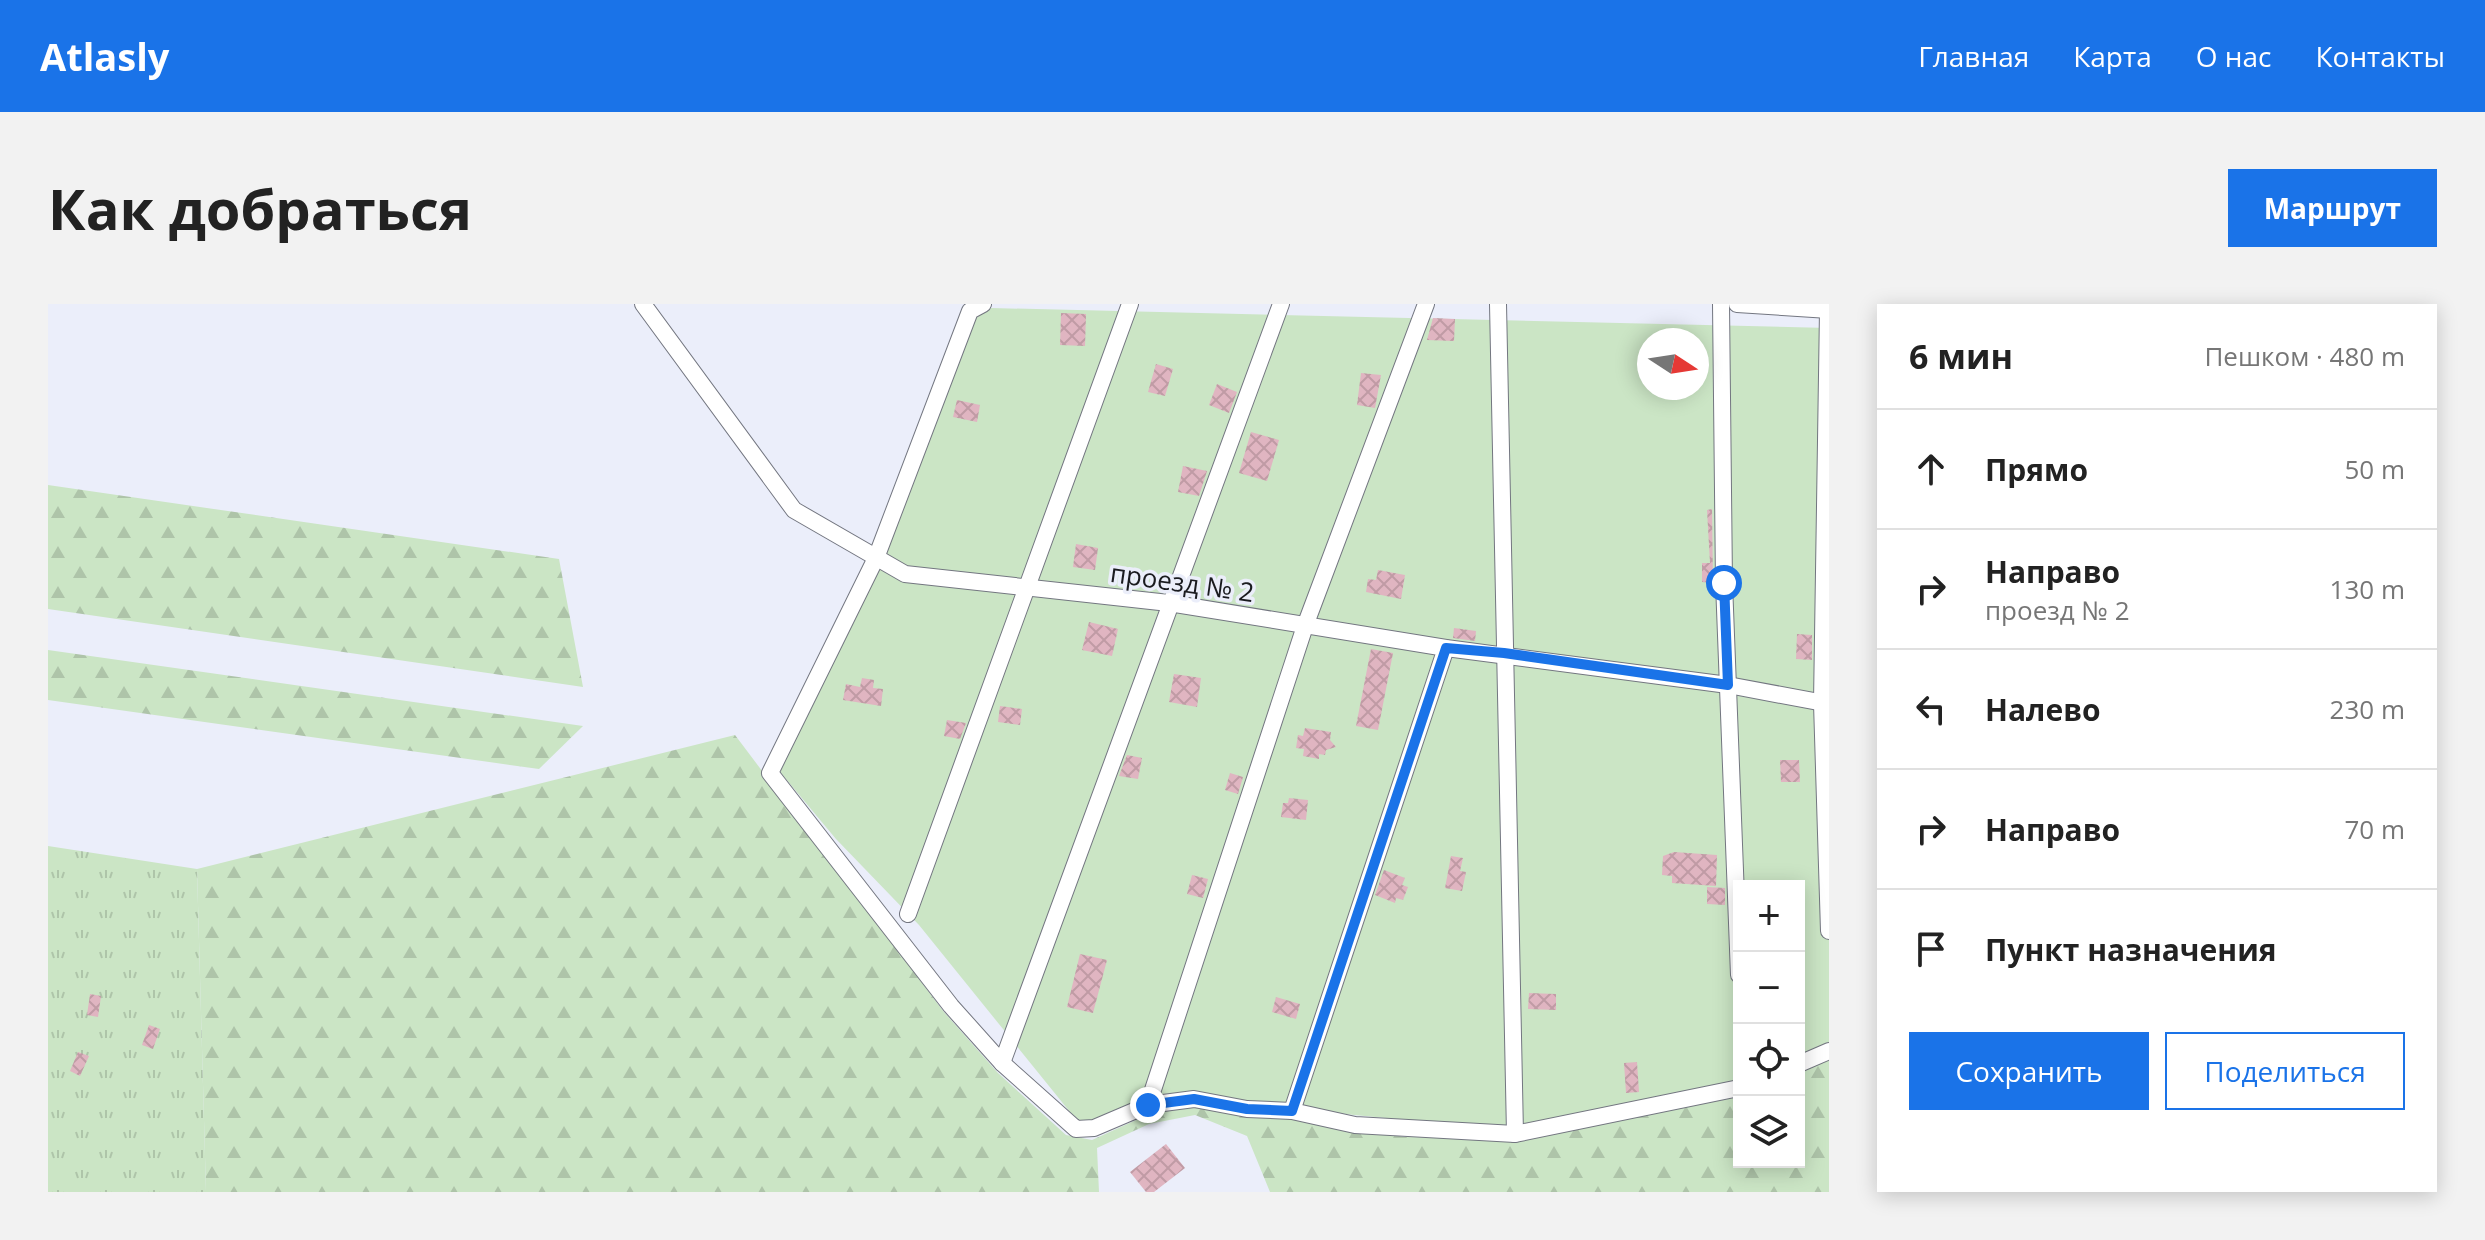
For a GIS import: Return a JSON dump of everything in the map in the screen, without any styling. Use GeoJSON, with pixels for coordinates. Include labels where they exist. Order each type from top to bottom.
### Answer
{"type":"FeatureCollection","features":[{"type":"Feature","properties":{"kind":"street","name":"проезд № 2"},"geometry":{"type":"LineString","coordinates":[[643,304],[794,510],[905,574],[1169,603],[1446,648],[1504,653],[1728,685],[1825,703]]}},
{"type":"Feature","properties":{"kind":"street"},"geometry":{"type":"LineString","coordinates":[[983,304],[970,311],[876,558],[770,773],[951,1006],[1002,1063],[1076,1129],[1094,1128],[1148,1105],[1194,1099],[1247,1109],[1292,1111],[1355,1125],[1515,1134],[1733,1089]]}},
{"type":"Feature","properties":{"kind":"street"},"geometry":{"type":"LineString","coordinates":[[908,914],[1025,585],[1130,304]]}},
{"type":"Feature","properties":{"kind":"street"},"geometry":{"type":"LineString","coordinates":[[1002,1063],[1281,304]]}},
{"type":"Feature","properties":{"kind":"street"},"geometry":{"type":"LineString","coordinates":[[1148,1105],[1305,626],[1426,304]]}},
{"type":"Feature","properties":{"kind":"street"},"geometry":{"type":"LineString","coordinates":[[1498,304],[1515,1134]]}},
{"type":"Feature","properties":{"kind":"street"},"geometry":{"type":"LineString","coordinates":[[1721,304],[1728,685],[1738,952]]}},
{"type":"Feature","properties":{"kind":"street"},"geometry":{"type":"LineString","coordinates":[[1737,304],[1829,310],[1825,703],[1829,931]]}},
{"type":"Feature","properties":{"kind":"street"},"geometry":{"type":"LineString","coordinates":[[1292,1111],[1446,648]]}},
{"type":"Feature","properties":{"kind":"street"},"geometry":{"type":"LineString","coordinates":[[1805,1061],[1829,1051]]}},
{"type":"Feature","properties":{"kind":"green space"},"geometry":{"type":"Polygon","coordinates":[[[991,308],[1829,328],[1829,1042],[1805,1053],[1805,880],[1733,880],[1733,1082],[1515,1130],[1354,1115],[1192,1094],[1093,1123],[1081,1122],[919,925],[836,839],[780,772],[973,320],[991,308]]]}},
{"type":"Feature","properties":{"kind":"green space"},"geometry":{"type":"Polygon","coordinates":[[[48,485],[559,559],[583,687],[48,609],[48,485]]]}},
{"type":"Feature","properties":{"kind":"green space"},"geometry":{"type":"Polygon","coordinates":[[[48,650],[583,726],[539,769],[48,700],[48,650]]]}},
{"type":"Feature","properties":{"kind":"green space"},"geometry":{"type":"Polygon","coordinates":[[[735,735],[944,1012],[998,1073],[1066,1135],[1092,1140],[1147,1115],[1195,1104],[1243,1115],[1298,1119],[1405,1137],[1516,1138],[1733,1098],[1733,1168],[1805,1168],[1805,1070],[1829,1060],[1829,1192],[1270,1192],[1247,1136],[1195,1115],[1149,1124],[1097,1148],[1099,1192],[206,1192],[197,869],[735,735]]]}},
{"type":"Feature","properties":{"kind":"green space"},"geometry":{"type":"Polygon","coordinates":[[[48,846],[197,869],[206,1192],[48,1192],[48,846]]]}},
{"type":"Feature","properties":{"kind":"building"},"geometry":{"type":"Polygon","coordinates":[[[1061,313],[1086,314],[1085,346],[1060,345],[1061,313]]]}},
{"type":"Feature","properties":{"kind":"building"},"geometry":{"type":"Polygon","coordinates":[[[1433,318],[1455,319],[1454,341],[1427,340],[1433,318]]]}},
{"type":"Feature","properties":{"kind":"building"},"geometry":{"type":"Polygon","coordinates":[[[1156,364],[1173,369],[1165,396],[1148,392],[1156,364]]]}},
{"type":"Feature","properties":{"kind":"building"},"geometry":{"type":"Polygon","coordinates":[[[1361,373],[1381,375],[1375,408],[1357,405],[1361,373]]]}},
{"type":"Feature","properties":{"kind":"building"},"geometry":{"type":"Polygon","coordinates":[[[1217,384],[1237,392],[1229,413],[1209,405],[1217,384]]]}},
{"type":"Feature","properties":{"kind":"building"},"geometry":{"type":"Polygon","coordinates":[[[957,400],[980,405],[977,422],[953,417],[957,400]]]}},
{"type":"Feature","properties":{"kind":"building"},"geometry":{"type":"Polygon","coordinates":[[[1251,432],[1279,440],[1267,481],[1239,473],[1251,432]]]}},
{"type":"Feature","properties":{"kind":"building"},"geometry":{"type":"Polygon","coordinates":[[[1183,466],[1207,471],[1199,496],[1178,492],[1183,466]]]}},
{"type":"Feature","properties":{"kind":"building"},"geometry":{"type":"Polygon","coordinates":[[[1712,509],[1713,583],[1702,582],[1702,563],[1710,563],[1707,510],[1712,509]]]}},
{"type":"Feature","properties":{"kind":"building"},"geometry":{"type":"Polygon","coordinates":[[[1076,544],[1098,548],[1095,570],[1073,567],[1076,544]]]}},
{"type":"Feature","properties":{"kind":"building"},"geometry":{"type":"Polygon","coordinates":[[[1378,570],[1405,575],[1401,599],[1366,592],[1368,579],[1376,580],[1378,570]]]}},
{"type":"Feature","properties":{"kind":"building"},"geometry":{"type":"Polygon","coordinates":[[[1089,622],[1118,629],[1112,656],[1082,650],[1089,622]]]}},
{"type":"Feature","properties":{"kind":"building"},"geometry":{"type":"Polygon","coordinates":[[[1454,628],[1476,631],[1475,641],[1453,638],[1454,628]]]}},
{"type":"Feature","properties":{"kind":"building"},"geometry":{"type":"Polygon","coordinates":[[[1797,634],[1812,635],[1812,660],[1796,659],[1797,634]]]}},
{"type":"Feature","properties":{"kind":"building"},"geometry":{"type":"Polygon","coordinates":[[[1371,649],[1393,653],[1378,730],[1356,726],[1371,649]]]}},
{"type":"Feature","properties":{"kind":"building"},"geometry":{"type":"Polygon","coordinates":[[[1174,674],[1201,678],[1197,707],[1169,702],[1174,674]]]}},
{"type":"Feature","properties":{"kind":"building"},"geometry":{"type":"Polygon","coordinates":[[[862,678],[874,680],[873,688],[883,689],[881,706],[843,700],[846,684],[860,687],[862,678]]]}},
{"type":"Feature","properties":{"kind":"building"},"geometry":{"type":"Polygon","coordinates":[[[1000,706],[1022,709],[1020,725],[998,722],[1000,706]]]}},
{"type":"Feature","properties":{"kind":"building"},"geometry":{"type":"Polygon","coordinates":[[[947,720],[966,723],[960,739],[944,736],[947,720]]]}},
{"type":"Feature","properties":{"kind":"building"},"geometry":{"type":"Polygon","coordinates":[[[1305,728],[1331,732],[1330,740],[1336,747],[1326,750],[1325,755],[1319,754],[1319,759],[1303,756],[1304,749],[1296,748],[1298,735],[1303,736],[1305,728]]]}},
{"type":"Feature","properties":{"kind":"building"},"geometry":{"type":"Polygon","coordinates":[[[1127,755],[1142,758],[1138,779],[1119,776],[1127,755]]]}},
{"type":"Feature","properties":{"kind":"building"},"geometry":{"type":"Polygon","coordinates":[[[1780,760],[1799,760],[1800,782],[1781,782],[1780,760]]]}},
{"type":"Feature","properties":{"kind":"building"},"geometry":{"type":"Polygon","coordinates":[[[1230,773],[1243,777],[1238,794],[1225,790],[1230,773]]]}},
{"type":"Feature","properties":{"kind":"building"},"geometry":{"type":"Polygon","coordinates":[[[1289,798],[1308,800],[1306,820],[1281,817],[1283,803],[1288,803],[1289,798]]]}},
{"type":"Feature","properties":{"kind":"building"},"geometry":{"type":"Polygon","coordinates":[[[1674,852],[1717,855],[1716,886],[1672,883],[1672,876],[1662,875],[1663,856],[1674,852]]]}},
{"type":"Feature","properties":{"kind":"building"},"geometry":{"type":"Polygon","coordinates":[[[1451,856],[1463,858],[1460,871],[1466,872],[1462,891],[1445,888],[1451,856]]]}},
{"type":"Feature","properties":{"kind":"building"},"geometry":{"type":"Polygon","coordinates":[[[1384,870],[1405,878],[1402,885],[1408,887],[1403,900],[1396,898],[1395,903],[1375,895],[1384,870]]]}},
{"type":"Feature","properties":{"kind":"building"},"geometry":{"type":"Polygon","coordinates":[[[1192,875],[1208,879],[1203,898],[1187,894],[1192,875]]]}},
{"type":"Feature","properties":{"kind":"building"},"geometry":{"type":"Polygon","coordinates":[[[1707,887],[1725,888],[1725,905],[1707,904],[1707,887]]]}},
{"type":"Feature","properties":{"kind":"building"},"geometry":{"type":"Polygon","coordinates":[[[1080,954],[1107,960],[1093,1013],[1067,1007],[1080,954]]]}},
{"type":"Feature","properties":{"kind":"building"},"geometry":{"type":"Polygon","coordinates":[[[1529,993],[1556,994],[1556,1010],[1528,1009],[1529,993]]]}},
{"type":"Feature","properties":{"kind":"building"},"geometry":{"type":"Polygon","coordinates":[[[90,994],[101,996],[98,1017],[87,1015],[90,994]]]}},
{"type":"Feature","properties":{"kind":"building"},"geometry":{"type":"Polygon","coordinates":[[[1276,997],[1300,1004],[1296,1019],[1272,1012],[1276,997]]]}},
{"type":"Feature","properties":{"kind":"building"},"geometry":{"type":"Polygon","coordinates":[[[149,1025],[160,1029],[153,1049],[142,1045],[149,1025]]]}},
{"type":"Feature","properties":{"kind":"building"},"geometry":{"type":"Polygon","coordinates":[[[78,1052],[89,1056],[80,1076],[70,1071],[78,1052]]]}},
{"type":"Feature","properties":{"kind":"building"},"geometry":{"type":"Polygon","coordinates":[[[1637,1062],[1639,1092],[1626,1093],[1624,1063],[1637,1062]]]}},
{"type":"Feature","properties":{"kind":"building"},"geometry":{"type":"Polygon","coordinates":[[[1166,1144],[1185,1168],[1154,1192],[1146,1192],[1130,1172],[1166,1144]]]}},
{"type":"Feature","properties":{"kind":"route"},"geometry":{"type":"LineString","coordinates":[[1148,1105],[1194,1099],[1247,1109],[1292,1111],[1446,648],[1504,653],[1728,685],[1724,583]]}}]}
